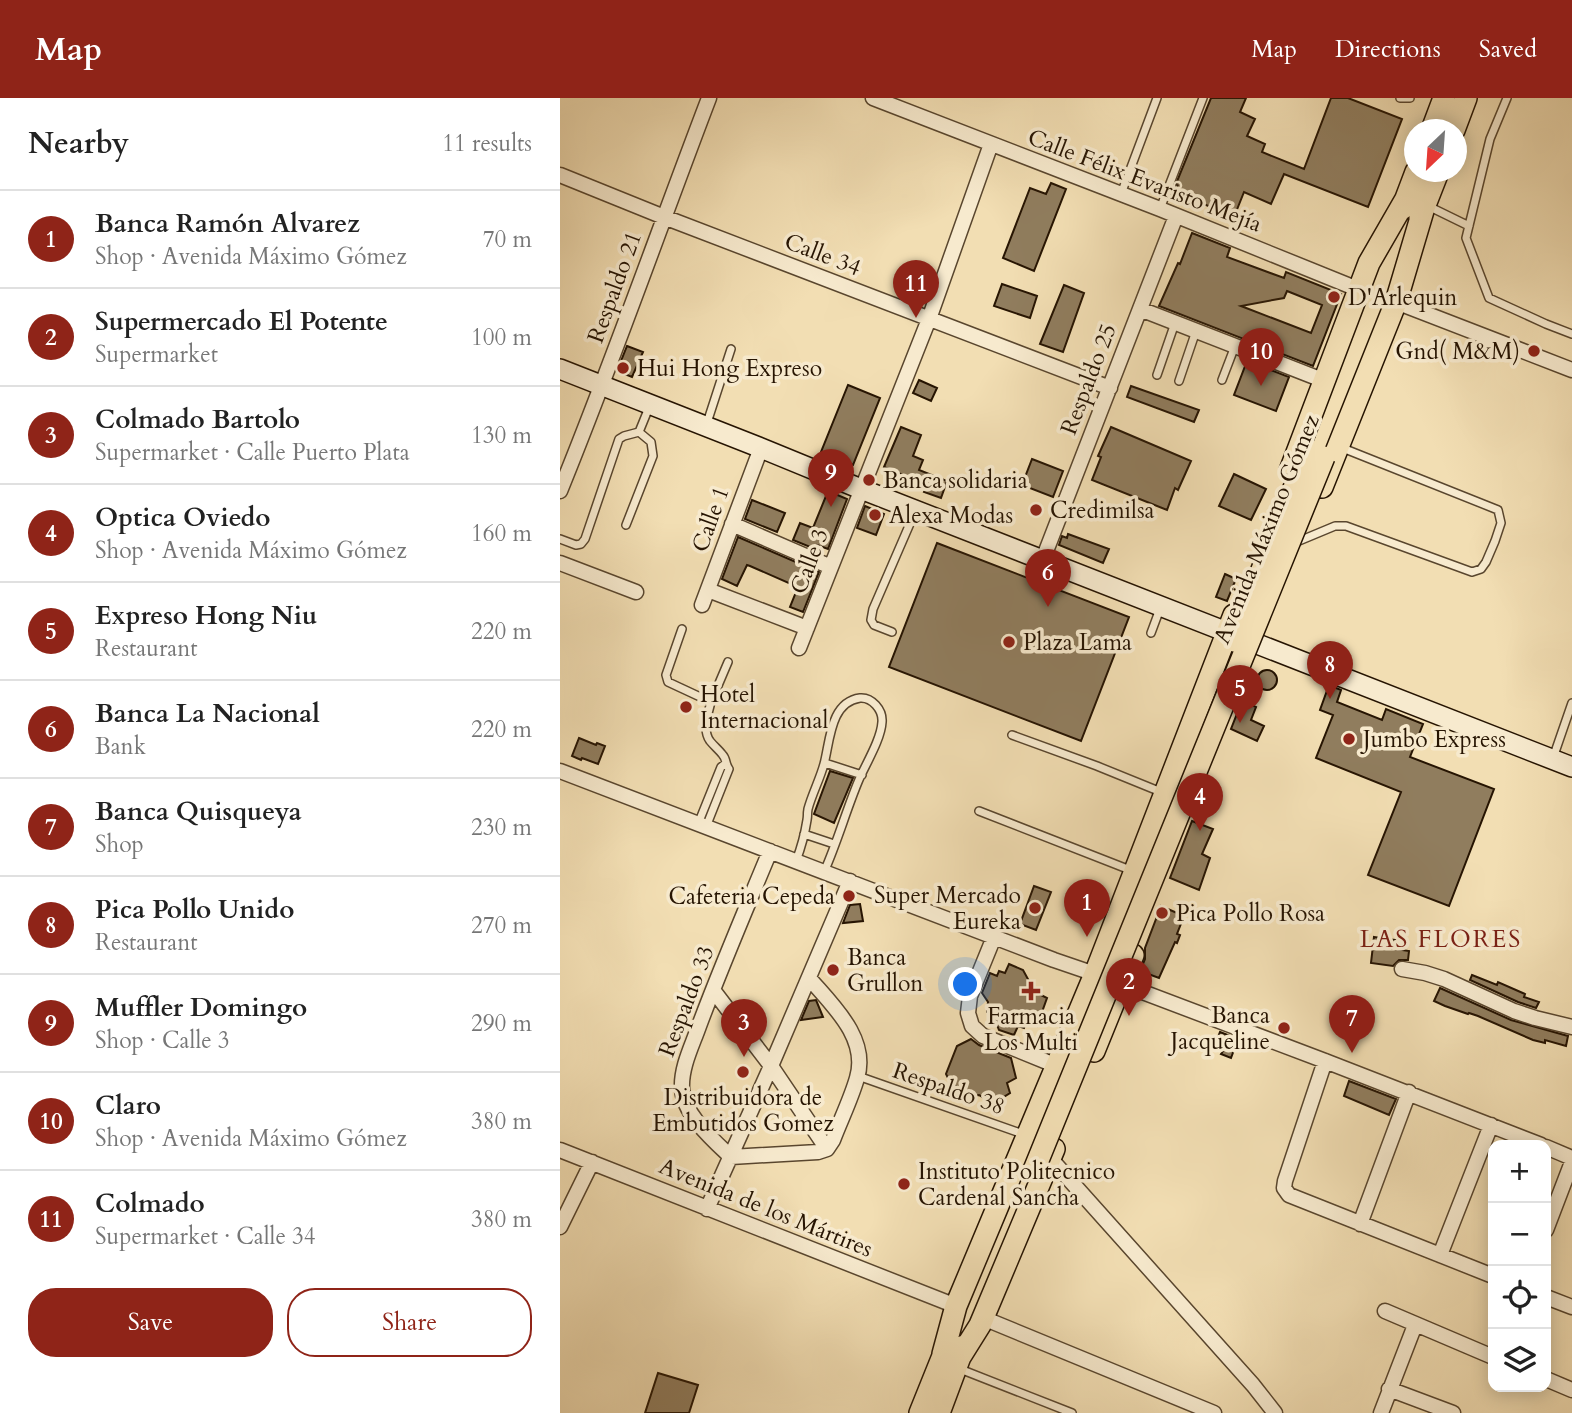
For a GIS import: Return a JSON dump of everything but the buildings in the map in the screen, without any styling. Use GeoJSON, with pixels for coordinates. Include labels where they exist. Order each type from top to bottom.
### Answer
{"type":"FeatureCollection","features":[{"type":"Feature","properties":{"kind":"main road"},"geometry":{"type":"LineString","coordinates":[[1436,119],[1444,98]]}},
{"type":"Feature","properties":{"kind":"main road"},"geometry":{"type":"LineString","coordinates":[[1458,119],[1466,98]]}},
{"type":"Feature","properties":{"kind":"main road","name":"Avenida Máximo Gómez"},"geometry":{"type":"LineString","coordinates":[[939,1413],[953,1359],[1035,1164],[1385,298],[1416,200],[1416,182]]}},
{"type":"Feature","properties":{"kind":"main road","name":"Avenida Máximo Gómez"},"geometry":{"type":"LineString","coordinates":[[1416,200],[1430,182]]}},
{"type":"Feature","properties":{"kind":"main road"},"geometry":{"type":"LineString","coordinates":[[953,1359],[956,1306],[1095,974],[1369,263],[1416,200]]}},
{"type":"Feature","properties":{"kind":"main road"},"geometry":{"type":"LineString","coordinates":[[953,1359],[983,1318],[1035,1164],[1121,984],[1255,644],[1299,541],[1324,451],[1396,302],[1416,200]]}},
{"type":"Feature","properties":{"kind":"main road"},"geometry":{"type":"LineString","coordinates":[[560,369],[1572,767]]}},
{"type":"Feature","properties":{"kind":"main road","name":"Avenida Máximo Gómez"},"geometry":{"type":"LineString","coordinates":[[920,1413],[953,1359]]}},
{"type":"Feature","properties":{"kind":"street","name":"Respaldo 21"},"geometry":{"type":"LineString","coordinates":[[560,491],[603,386],[709,98]]}},
{"type":"Feature","properties":{"kind":"street","name":"Calle Félix Evaristo Mejía"},"geometry":{"type":"LineString","coordinates":[[873,98],[1360,290]]}},
{"type":"Feature","properties":{"kind":"street","name":"Calle 3"},"geometry":{"type":"LineString","coordinates":[[799,648],[929,319],[991,144]]}},
{"type":"Feature","properties":{"kind":"street","name":"Calle 34"},"geometry":{"type":"LineString","coordinates":[[560,175],[1110,388]]}},
{"type":"Feature","properties":{"kind":"street","name":"Respaldo 25"},"geometry":{"type":"LineString","coordinates":[[1043,559],[1176,216]]}},
{"type":"Feature","properties":{"kind":"street"},"geometry":{"type":"LineString","coordinates":[[1396,302],[1572,370]]}},
{"type":"Feature","properties":{"kind":"street"},"geometry":{"type":"LineString","coordinates":[[1140,309],[1325,381]]}},
{"type":"Feature","properties":{"kind":"street","name":"Calle 1"},"geometry":{"type":"LineString","coordinates":[[702,605],[761,448]]}},
{"type":"Feature","properties":{"kind":"street"},"geometry":{"type":"LineString","coordinates":[[732,524],[831,567]]}},
{"type":"Feature","properties":{"kind":"street"},"geometry":{"type":"LineString","coordinates":[[560,564],[636,592]]}},
{"type":"Feature","properties":{"kind":"street"},"geometry":{"type":"LineString","coordinates":[[708,590],[807,628]]}},
{"type":"Feature","properties":{"kind":"street"},"geometry":{"type":"LineString","coordinates":[[560,771],[1409,1092],[1529,1140]]}},
{"type":"Feature","properties":{"kind":"street","name":"Respaldo 33"},"geometry":{"type":"LineString","coordinates":[[731,1157],[695,1120],[686,1104],[681,1090],[683,1070],[770,851]]}},
{"type":"Feature","properties":{"kind":"street"},"geometry":{"type":"LineString","coordinates":[[707,1209],[850,881]]}},
{"type":"Feature","properties":{"kind":"street"},"geometry":{"type":"LineString","coordinates":[[994,937],[970,996],[968,1013],[972,1026],[983,1036],[1057,1066]]}},
{"type":"Feature","properties":{"kind":"street"},"geometry":{"type":"LineString","coordinates":[[1402,970],[1444,979],[1514,1011],[1572,1027]]}},
{"type":"Feature","properties":{"kind":"street"},"geometry":{"type":"LineString","coordinates":[[731,1157],[818,1152],[827,1149],[833,1140],[858,1076],[857,1045],[849,1028],[809,978]]}},
{"type":"Feature","properties":{"kind":"street"},"geometry":{"type":"LineString","coordinates":[[713,989],[771,1066],[827,1149]]}},
{"type":"Feature","properties":{"kind":"street"},"geometry":{"type":"LineString","coordinates":[[1325,1061],[1284,1188],[1289,1195],[1488,1274]]}},
{"type":"Feature","properties":{"kind":"street"},"geometry":{"type":"LineString","coordinates":[[1360,1224],[1409,1092]]}},
{"type":"Feature","properties":{"kind":"street"},"geometry":{"type":"LineString","coordinates":[[1440,1255],[1491,1125]]}},
{"type":"Feature","properties":{"kind":"street","name":"Avenida de los Mártires"},"geometry":{"type":"LineString","coordinates":[[560,1150],[956,1306]]}},
{"type":"Feature","properties":{"kind":"street"},"geometry":{"type":"LineString","coordinates":[[1551,1150],[1572,1160],[1551,1217]]}},
{"type":"Feature","properties":{"kind":"street"},"geometry":{"type":"LineString","coordinates":[[560,1227],[592,1162]]}},
{"type":"Feature","properties":{"kind":"street"},"geometry":{"type":"LineString","coordinates":[[1035,1164],[1253,1385],[1275,1413]]}},
{"type":"Feature","properties":{"kind":"street"},"geometry":{"type":"LineString","coordinates":[[1551,1299],[1572,1307]]}},
{"type":"Feature","properties":{"kind":"street"},"geometry":{"type":"LineString","coordinates":[[1385,1311],[1488,1355]]}},
{"type":"Feature","properties":{"kind":"street"},"geometry":{"type":"LineString","coordinates":[[983,1318],[1213,1413]]}},
{"type":"Feature","properties":{"kind":"street"},"geometry":{"type":"LineString","coordinates":[[1381,1413],[1415,1325]]}},
{"type":"Feature","properties":{"kind":"street"},"geometry":{"type":"LineString","coordinates":[[1551,1381],[1572,1390]]}},
{"type":"Feature","properties":{"kind":"street"},"geometry":{"type":"LineString","coordinates":[[1390,1389],[1453,1413]]}},
{"type":"Feature","properties":{"kind":"lane"},"geometry":{"type":"LineString","coordinates":[[1121,195],[1157,98]]}},
{"type":"Feature","properties":{"kind":"lane"},"geometry":{"type":"LineString","coordinates":[[1160,209],[1203,98]]}},
{"type":"Feature","properties":{"kind":"lane"},"geometry":{"type":"LineString","coordinates":[[1400,98],[1410,98]]}},
{"type":"Feature","properties":{"kind":"lane"},"geometry":{"type":"LineString","coordinates":[[1507,98],[1490,139],[1466,238],[1489,298],[1572,334]]}},
{"type":"Feature","properties":{"kind":"lane"},"geometry":{"type":"LineString","coordinates":[[1416,200],[1469,226]]}},
{"type":"Feature","properties":{"kind":"lane"},"geometry":{"type":"LineString","coordinates":[[1157,375],[1175,323]]}},
{"type":"Feature","properties":{"kind":"lane"},"geometry":{"type":"LineString","coordinates":[[1179,381],[1196,331]]}},
{"type":"Feature","properties":{"kind":"lane"},"geometry":{"type":"LineString","coordinates":[[1222,380],[1235,346]]}},
{"type":"Feature","properties":{"kind":"lane"},"geometry":{"type":"LineString","coordinates":[[706,426],[731,349]]}},
{"type":"Feature","properties":{"kind":"lane"},"geometry":{"type":"LineString","coordinates":[[639,432],[650,404]]}},
{"type":"Feature","properties":{"kind":"lane"},"geometry":{"type":"LineString","coordinates":[[626,525],[653,456],[650,442],[639,432]]}},
{"type":"Feature","properties":{"kind":"lane"},"geometry":{"type":"LineString","coordinates":[[560,539],[576,545],[585,539],[620,439],[639,432]]}},
{"type":"Feature","properties":{"kind":"lane"},"geometry":{"type":"LineString","coordinates":[[1299,541],[1335,526],[1346,526],[1472,572],[1481,569],[1501,523],[1498,510],[1324,451]]}},
{"type":"Feature","properties":{"kind":"lane"},"geometry":{"type":"LineString","coordinates":[[892,632],[874,625],[871,620],[873,609],[916,510]]}},
{"type":"Feature","properties":{"kind":"lane"},"geometry":{"type":"LineString","coordinates":[[1151,633],[1161,606]]}},
{"type":"Feature","properties":{"kind":"lane"},"geometry":{"type":"LineString","coordinates":[[682,629],[666,676],[667,682],[711,702]]}},
{"type":"Feature","properties":{"kind":"lane"},"geometry":{"type":"LineString","coordinates":[[702,825],[729,769],[724,755],[709,739],[706,730],[711,702],[728,662]]}},
{"type":"Feature","properties":{"kind":"lane"},"geometry":{"type":"LineString","coordinates":[[796,861],[804,834],[807,810],[825,763],[832,724],[842,707],[855,698],[865,698],[881,712],[882,723],[870,760],[824,872]]}},
{"type":"Feature","properties":{"kind":"lane"},"geometry":{"type":"LineString","coordinates":[[1552,759],[1572,703]]}},
{"type":"Feature","properties":{"kind":"lane"},"geometry":{"type":"LineString","coordinates":[[1012,735],[1165,794]]}},
{"type":"Feature","properties":{"kind":"lane"},"geometry":{"type":"LineString","coordinates":[[825,763],[862,775]]}},
{"type":"Feature","properties":{"kind":"lane"},"geometry":{"type":"LineString","coordinates":[[979,811],[1125,868]]}},
{"type":"Feature","properties":{"kind":"lane"},"geometry":{"type":"LineString","coordinates":[[804,834],[834,844]]}},
{"type":"Feature","properties":{"kind":"lane","name":"Respaldo 38"},"geometry":{"type":"LineString","coordinates":[[858,1076],[1028,1135]]}},
{"type":"Feature","properties":{"kind":"lane"},"geometry":{"type":"LineString","coordinates":[[953,1359],[1072,1413]]}},
{"type":"Feature","properties":{"kind":"place","name":"D'Arlequin"},"geometry":{"type":"Point","coordinates":[1334,297]}},
{"type":"Feature","properties":{"kind":"place","name":"Colmado"},"geometry":{"type":"Point","coordinates":[916,318]}},
{"type":"Feature","properties":{"kind":"place","name":"Gnd( M&M)"},"geometry":{"type":"Point","coordinates":[1534,351]}},
{"type":"Feature","properties":{"kind":"place","name":"Hui Hong Expreso"},"geometry":{"type":"Point","coordinates":[623,368]}},
{"type":"Feature","properties":{"kind":"place","name":"Claro"},"geometry":{"type":"Point","coordinates":[1261,386]}},
{"type":"Feature","properties":{"kind":"place","name":"Banca solidaria"},"geometry":{"type":"Point","coordinates":[869,480]}},
{"type":"Feature","properties":{"kind":"place","name":"Muffler Domingo"},"geometry":{"type":"Point","coordinates":[831,507]}},
{"type":"Feature","properties":{"kind":"place","name":"Credimilsa"},"geometry":{"type":"Point","coordinates":[1036,510]}},
{"type":"Feature","properties":{"kind":"place","name":"Alexa Modas"},"geometry":{"type":"Point","coordinates":[875,515]}},
{"type":"Feature","properties":{"kind":"place","name":"Banca La Nacional"},"geometry":{"type":"Point","coordinates":[1048,607]}},
{"type":"Feature","properties":{"kind":"place","name":"Plaza Lama"},"geometry":{"type":"Point","coordinates":[1009,642]}},
{"type":"Feature","properties":{"kind":"place","name":"Pica Pollo Unido"},"geometry":{"type":"Point","coordinates":[1330,699]}},
{"type":"Feature","properties":{"kind":"place","name":"Hotel Internacional"},"geometry":{"type":"Point","coordinates":[686,707]}},
{"type":"Feature","properties":{"kind":"place","name":"Expreso Hong Niu"},"geometry":{"type":"Point","coordinates":[1240,723]}},
{"type":"Feature","properties":{"kind":"place","name":"Jumbo Express"},"geometry":{"type":"Point","coordinates":[1349,739]}},
{"type":"Feature","properties":{"kind":"place","name":"Optica Oviedo"},"geometry":{"type":"Point","coordinates":[1200,831]}},
{"type":"Feature","properties":{"kind":"place","name":"Cafeteria Cepeda"},"geometry":{"type":"Point","coordinates":[849,896]}},
{"type":"Feature","properties":{"kind":"place","name":"Super Mercado Eureka"},"geometry":{"type":"Point","coordinates":[1035,908]}},
{"type":"Feature","properties":{"kind":"place","name":"Pica Pollo Rosa"},"geometry":{"type":"Point","coordinates":[1162,913]}},
{"type":"Feature","properties":{"kind":"place","name":"Banca Ramón Alvarez"},"geometry":{"type":"Point","coordinates":[1087,937]}},
{"type":"Feature","properties":{"kind":"place","name":"Banca Grullon"},"geometry":{"type":"Point","coordinates":[833,970]}},
{"type":"Feature","properties":{"kind":"place","name":"Farmacia Los Multi"},"geometry":{"type":"Point","coordinates":[1031,991]}},
{"type":"Feature","properties":{"kind":"place","name":"Supermercado El Potente"},"geometry":{"type":"Point","coordinates":[1129,1016]}},
{"type":"Feature","properties":{"kind":"place","name":"Banca Jacqueline"},"geometry":{"type":"Point","coordinates":[1284,1028]}},
{"type":"Feature","properties":{"kind":"place","name":"Banca Quisqueya"},"geometry":{"type":"Point","coordinates":[1352,1053]}},
{"type":"Feature","properties":{"kind":"place","name":"Colmado Bartolo"},"geometry":{"type":"Point","coordinates":[744,1057]}},
{"type":"Feature","properties":{"kind":"place","name":"Distribuidora de Embutidos Gomez"},"geometry":{"type":"Point","coordinates":[743,1072]}},
{"type":"Feature","properties":{"kind":"place","name":"Instituto Politecnico Cardenal Sancha"},"geometry":{"type":"Point","coordinates":[904,1184]}},
{"type":"Feature","properties":{"kind":"district","name":"LAS FLORES"},"geometry":{"type":"Point","coordinates":[1441,939]}}]}
